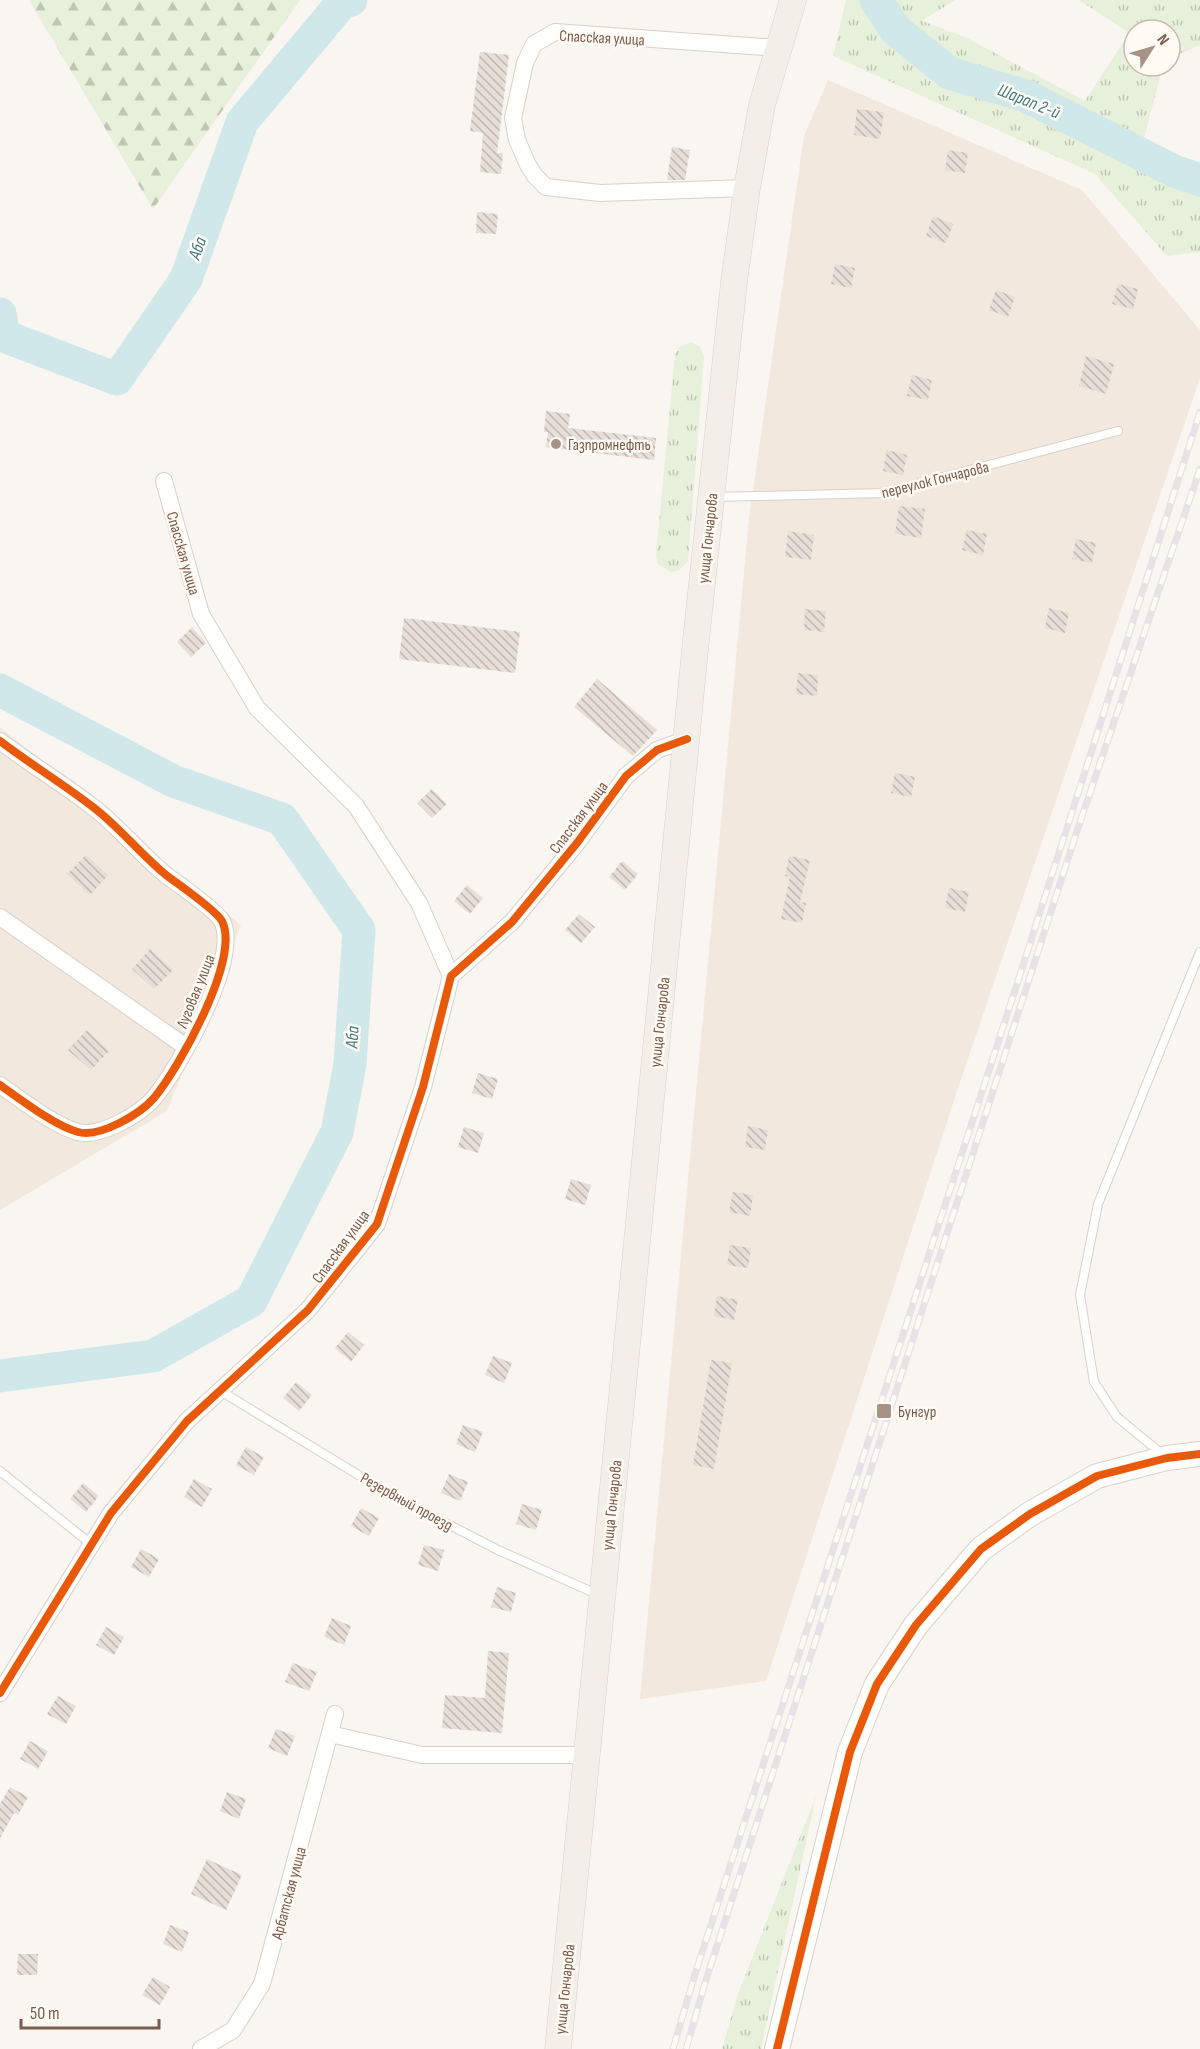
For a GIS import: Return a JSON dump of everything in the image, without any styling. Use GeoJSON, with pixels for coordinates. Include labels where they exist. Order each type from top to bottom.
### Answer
{"type":"FeatureCollection","features":[{"type":"Feature","properties":{"kind":"main road","name":"улица Гончарова"},"geometry":{"type":"LineString","coordinates":[[558,2049],[687,739],[747,188],[762,105],[793,0]]}},
{"type":"Feature","properties":{"kind":"street","name":"Спасская улица"},"geometry":{"type":"LineString","coordinates":[[747,188],[600,193],[546,187],[528,165],[517,140],[513,118],[525,63],[534,44],[555,32],[778,48]]}},
{"type":"Feature","properties":{"kind":"street","name":"Спасская улица"},"geometry":{"type":"LineString","coordinates":[[164,481],[201,614],[257,708],[356,806],[419,903],[451,976]]}},
{"type":"Feature","properties":{"kind":"street","name":"Спасская улица"},"geometry":{"type":"LineString","coordinates":[[0,1693],[111,1513],[187,1421],[308,1310],[377,1224],[423,1087],[451,976],[512,922],[577,843],[626,776],[657,750],[687,739]]}},
{"type":"Feature","properties":{"kind":"street","name":"Луговая улица"},"geometry":{"type":"LineString","coordinates":[[0,741],[91,805],[144,857],[222,920],[227,944],[223,964],[203,1017],[186,1047],[153,1099],[118,1125],[99,1131],[78,1133],[37,1110],[0,1085]]}},
{"type":"Feature","properties":{"kind":"street","name":"Луговая улица"},"geometry":{"type":"LineString","coordinates":[[0,917],[186,1047]]}},
{"type":"Feature","properties":{"kind":"street"},"geometry":{"type":"LineString","coordinates":[[777,2049],[850,1752],[877,1684],[916,1625],[981,1548],[1030,1514],[1097,1476],[1167,1458],[1200,1454]]}},
{"type":"Feature","properties":{"kind":"street","name":"Арбатская улица"},"geometry":{"type":"LineString","coordinates":[[201,2049],[233,2030],[262,1984],[335,1714]]}},
{"type":"Feature","properties":{"kind":"street"},"geometry":{"type":"LineString","coordinates":[[330,1734],[423,1755],[587,1755]]}},
{"type":"Feature","properties":{"kind":"lane","name":"переулок Гончарова"},"geometry":{"type":"LineString","coordinates":[[712,497],[883,494],[1118,431]]}},
{"type":"Feature","properties":{"kind":"lane"},"geometry":{"type":"LineString","coordinates":[[1167,1458],[1117,1417],[1094,1382],[1080,1295],[1098,1204],[1200,952]]}},
{"type":"Feature","properties":{"kind":"lane","name":"Резервный проезд"},"geometry":{"type":"LineString","coordinates":[[219,1390],[388,1493],[498,1550],[602,1597]]}},
{"type":"Feature","properties":{"kind":"lane"},"geometry":{"type":"LineString","coordinates":[[0,1471],[91,1544]]}},
{"type":"Feature","properties":{"kind":"shaded area"},"geometry":{"type":"Polygon","coordinates":[[[828,80],[1082,190],[1200,330],[1200,378],[957,1091],[766,1681],[640,1699],[749,518],[804,136],[828,80]]]}},
{"type":"Feature","properties":{"kind":"shaded area"},"geometry":{"type":"Polygon","coordinates":[[[0,727],[241,925],[167,1111],[0,1210],[0,727]]]}},
{"type":"Feature","properties":{"kind":"green space"},"geometry":{"type":"Polygon","coordinates":[[[29,0],[300,0],[153,209],[29,0]]]}},
{"type":"Feature","properties":{"kind":"green space"},"geometry":{"type":"Polygon","coordinates":[[[846,0],[955,0],[922,21],[965,37],[1085,101],[1122,44],[1122,78],[1160,78],[1138,161],[1200,172],[1200,252],[1167,256],[1095,174],[833,56],[846,0]]]}},
{"type":"Feature","properties":{"kind":"green space"},"geometry":{"type":"Polygon","coordinates":[[[1079,0],[1200,0],[1200,45],[1182,53],[1182,18],[1122,18],[1122,28],[1079,0]]]}},
{"type":"Feature","properties":{"kind":"green space"},"geometry":{"type":"Polygon","coordinates":[[[692,342],[700,347],[704,357],[688,561],[679,570],[671,572],[658,564],[656,556],[675,354],[681,346],[692,342]]]}},
{"type":"Feature","properties":{"kind":"green space"},"geometry":{"type":"Polygon","coordinates":[[[816,1796],[761,2049],[722,2049],[738,1994],[816,1796]]]}},
{"type":"Feature","properties":{"kind":"building"},"geometry":{"type":"Polygon","coordinates":[[[480,52],[509,55],[497,153],[503,153],[501,174],[480,172],[483,133],[470,131],[480,52]]]}},
{"type":"Feature","properties":{"kind":"building"},"geometry":{"type":"Polygon","coordinates":[[[857,109],[884,112],[880,139],[854,135],[857,109]]]}},
{"type":"Feature","properties":{"kind":"building"},"geometry":{"type":"Polygon","coordinates":[[[672,147],[690,150],[685,180],[667,180],[672,147]]]}},
{"type":"Feature","properties":{"kind":"building"},"geometry":{"type":"Polygon","coordinates":[[[948,150],[968,153],[965,173],[945,170],[948,150]]]}},
{"type":"Feature","properties":{"kind":"building"},"geometry":{"type":"Polygon","coordinates":[[[477,212],[498,214],[496,234],[476,233],[477,212]]]}},
{"type":"Feature","properties":{"kind":"building"},"geometry":{"type":"Polygon","coordinates":[[[933,216],[953,224],[946,243],[926,236],[933,216]]]}},
{"type":"Feature","properties":{"kind":"building"},"geometry":{"type":"Polygon","coordinates":[[[835,264],[855,268],[851,288],[831,284],[835,264]]]}},
{"type":"Feature","properties":{"kind":"building"},"geometry":{"type":"Polygon","coordinates":[[[1118,284],[1138,289],[1133,309],[1112,304],[1118,284]]]}},
{"type":"Feature","properties":{"kind":"building"},"geometry":{"type":"Polygon","coordinates":[[[996,290],[1015,297],[1008,317],[989,310],[996,290]]]}},
{"type":"Feature","properties":{"kind":"building"},"geometry":{"type":"Polygon","coordinates":[[[1086,356],[1114,364],[1106,394],[1079,386],[1086,356]]]}},
{"type":"Feature","properties":{"kind":"building"},"geometry":{"type":"Polygon","coordinates":[[[912,375],[932,380],[928,400],[907,396],[912,375]]]}},
{"type":"Feature","properties":{"kind":"building"},"geometry":{"type":"Polygon","coordinates":[[[546,411],[570,414],[568,428],[656,438],[654,460],[546,447],[548,432],[544,432],[546,411]]]}},
{"type":"Feature","properties":{"kind":"building"},"geometry":{"type":"Polygon","coordinates":[[[887,450],[907,455],[903,475],[883,471],[887,450]]]}},
{"type":"Feature","properties":{"kind":"building"},"geometry":{"type":"Polygon","coordinates":[[[899,506],[925,509],[921,538],[895,534],[899,506]]]}},
{"type":"Feature","properties":{"kind":"building"},"geometry":{"type":"Polygon","coordinates":[[[967,530],[987,534],[983,555],[962,550],[967,530]]]}},
{"type":"Feature","properties":{"kind":"building"},"geometry":{"type":"Polygon","coordinates":[[[788,531],[814,535],[811,560],[785,557],[788,531]]]}},
{"type":"Feature","properties":{"kind":"building"},"geometry":{"type":"Polygon","coordinates":[[[1076,539],[1096,543],[1092,563],[1072,559],[1076,539]]]}},
{"type":"Feature","properties":{"kind":"building"},"geometry":{"type":"Polygon","coordinates":[[[1049,608],[1069,613],[1065,633],[1045,628],[1049,608]]]}},
{"type":"Feature","properties":{"kind":"building"},"geometry":{"type":"Polygon","coordinates":[[[805,609],[826,611],[824,632],[804,630],[805,609]]]}},
{"type":"Feature","properties":{"kind":"building"},"geometry":{"type":"Polygon","coordinates":[[[404,618],[520,632],[515,673],[399,659],[404,618]]]}},
{"type":"Feature","properties":{"kind":"building"},"geometry":{"type":"Polygon","coordinates":[[[192,627],[206,643],[191,657],[177,642],[192,627]]]}},
{"type":"Feature","properties":{"kind":"building"},"geometry":{"type":"Polygon","coordinates":[[[798,673],[818,675],[817,696],[796,694],[798,673]]]}},
{"type":"Feature","properties":{"kind":"building"},"geometry":{"type":"Polygon","coordinates":[[[597,679],[657,730],[633,756],[574,707],[597,679]]]}},
{"type":"Feature","properties":{"kind":"building"},"geometry":{"type":"Polygon","coordinates":[[[895,773],[915,777],[911,797],[891,793],[895,773]]]}},
{"type":"Feature","properties":{"kind":"building"},"geometry":{"type":"Polygon","coordinates":[[[432,789],[447,804],[432,818],[417,803],[432,789]]]}},
{"type":"Feature","properties":{"kind":"building"},"geometry":{"type":"Polygon","coordinates":[[[86,855],[108,875],[90,895],[67,874],[86,855]]]}},
{"type":"Feature","properties":{"kind":"building"},"geometry":{"type":"Polygon","coordinates":[[[789,856],[810,860],[800,902],[806,903],[802,923],[781,919],[790,877],[785,876],[789,856]]]}},
{"type":"Feature","properties":{"kind":"building"},"geometry":{"type":"Polygon","coordinates":[[[622,861],[638,874],[625,890],[609,877],[622,861]]]}},
{"type":"Feature","properties":{"kind":"building"},"geometry":{"type":"Polygon","coordinates":[[[467,885],[483,898],[470,914],[454,901],[467,885]]]}},
{"type":"Feature","properties":{"kind":"building"},"geometry":{"type":"Polygon","coordinates":[[[949,888],[969,892],[965,912],[945,908],[949,888]]]}},
{"type":"Feature","properties":{"kind":"building"},"geometry":{"type":"Polygon","coordinates":[[[579,914],[595,927],[581,943],[565,930],[579,914]]]}},
{"type":"Feature","properties":{"kind":"building"},"geometry":{"type":"Polygon","coordinates":[[[150,949],[173,970],[154,989],[132,969],[150,949]]]}},
{"type":"Feature","properties":{"kind":"building"},"geometry":{"type":"Polygon","coordinates":[[[87,1030],[109,1051],[91,1070],[68,1050],[87,1030]]]}},
{"type":"Feature","properties":{"kind":"building"},"geometry":{"type":"Polygon","coordinates":[[[478,1073],[498,1079],[492,1099],[472,1093],[478,1073]]]}},
{"type":"Feature","properties":{"kind":"building"},"geometry":{"type":"Polygon","coordinates":[[[748,1126],[768,1130],[765,1150],[745,1147],[748,1126]]]}},
{"type":"Feature","properties":{"kind":"building"},"geometry":{"type":"Polygon","coordinates":[[[464,1127],[484,1133],[478,1153],[458,1147],[464,1127]]]}},
{"type":"Feature","properties":{"kind":"building"},"geometry":{"type":"Polygon","coordinates":[[[571,1179],[591,1185],[585,1205],[565,1199],[571,1179]]]}},
{"type":"Feature","properties":{"kind":"building"},"geometry":{"type":"Polygon","coordinates":[[[733,1192],[753,1195],[750,1216],[729,1212],[733,1192]]]}},
{"type":"Feature","properties":{"kind":"building"},"geometry":{"type":"Polygon","coordinates":[[[730,1245],[751,1248],[748,1268],[727,1265],[730,1245]]]}},
{"type":"Feature","properties":{"kind":"building"},"geometry":{"type":"Polygon","coordinates":[[[717,1296],[738,1300],[734,1320],[714,1316],[717,1296]]]}},
{"type":"Feature","properties":{"kind":"building"},"geometry":{"type":"Polygon","coordinates":[[[348,1332],[364,1345],[351,1362],[335,1348],[348,1332]]]}},
{"type":"Feature","properties":{"kind":"building"},"geometry":{"type":"Polygon","coordinates":[[[493,1356],[512,1363],[504,1383],[485,1375],[493,1356]]]}},
{"type":"Feature","properties":{"kind":"building"},"geometry":{"type":"Polygon","coordinates":[[[711,1360],[732,1363],[714,1469],[693,1465],[711,1360]]]}},
{"type":"Feature","properties":{"kind":"building"},"geometry":{"type":"Polygon","coordinates":[[[296,1382],[312,1395],[299,1411],[283,1398],[296,1382]]]}},
{"type":"Feature","properties":{"kind":"building"},"geometry":{"type":"Polygon","coordinates":[[[463,1425],[483,1432],[475,1452],[456,1444],[463,1425]]]}},
{"type":"Feature","properties":{"kind":"building"},"geometry":{"type":"Polygon","coordinates":[[[246,1447],[264,1457],[254,1475],[236,1465],[246,1447]]]}},
{"type":"Feature","properties":{"kind":"building"},"geometry":{"type":"Polygon","coordinates":[[[449,1474],[468,1482],[460,1501],[441,1493],[449,1474]]]}},
{"type":"Feature","properties":{"kind":"building"},"geometry":{"type":"Polygon","coordinates":[[[194,1479],[212,1489],[202,1507],[184,1497],[194,1479]]]}},
{"type":"Feature","properties":{"kind":"building"},"geometry":{"type":"Polygon","coordinates":[[[83,1483],[99,1496],[86,1512],[70,1499],[83,1483]]]}},
{"type":"Feature","properties":{"kind":"building"},"geometry":{"type":"Polygon","coordinates":[[[522,1504],[542,1510],[536,1530],[516,1524],[522,1504]]]}},
{"type":"Feature","properties":{"kind":"building"},"geometry":{"type":"Polygon","coordinates":[[[361,1508],[379,1518],[369,1536],[351,1526],[361,1508]]]}},
{"type":"Feature","properties":{"kind":"building"},"geometry":{"type":"Polygon","coordinates":[[[424,1545],[444,1550],[438,1571],[418,1565],[424,1545]]]}},
{"type":"Feature","properties":{"kind":"building"},"geometry":{"type":"Polygon","coordinates":[[[141,1549],[159,1559],[149,1577],[131,1567],[141,1549]]]}},
{"type":"Feature","properties":{"kind":"building"},"geometry":{"type":"Polygon","coordinates":[[[497,1587],[516,1593],[511,1612],[491,1607],[497,1587]]]}},
{"type":"Feature","properties":{"kind":"building"},"geometry":{"type":"Polygon","coordinates":[[[332,1618],[351,1626],[344,1645],[324,1637],[332,1618]]]}},
{"type":"Feature","properties":{"kind":"building"},"geometry":{"type":"Polygon","coordinates":[[[106,1627],[124,1637],[114,1655],[96,1645],[106,1627]]]}},
{"type":"Feature","properties":{"kind":"building"},"geometry":{"type":"Polygon","coordinates":[[[488,1651],[509,1653],[502,1733],[442,1728],[445,1695],[485,1698],[488,1651]]]}},
{"type":"Feature","properties":{"kind":"building"},"geometry":{"type":"Polygon","coordinates":[[[293,1663],[317,1672],[309,1691],[285,1682],[293,1663]]]}},
{"type":"Feature","properties":{"kind":"building"},"geometry":{"type":"Polygon","coordinates":[[[58,1696],[76,1706],[66,1724],[47,1714],[58,1696]]]}},
{"type":"Feature","properties":{"kind":"building"},"geometry":{"type":"Polygon","coordinates":[[[276,1729],[295,1736],[287,1756],[268,1748],[276,1729]]]}},
{"type":"Feature","properties":{"kind":"building"},"geometry":{"type":"Polygon","coordinates":[[[30,1741],[48,1751],[38,1769],[20,1759],[30,1741]]]}},
{"type":"Feature","properties":{"kind":"building"},"geometry":{"type":"Polygon","coordinates":[[[10,1787],[28,1797],[18,1815],[14,1813],[0,1838],[0,1804],[10,1787]]]}},
{"type":"Feature","properties":{"kind":"building"},"geometry":{"type":"Polygon","coordinates":[[[227,1792],[246,1799],[239,1819],[220,1811],[227,1792]]]}},
{"type":"Feature","properties":{"kind":"building"},"geometry":{"type":"Polygon","coordinates":[[[207,1859],[242,1875],[226,1910],[191,1894],[207,1859]]]}},
{"type":"Feature","properties":{"kind":"building"},"geometry":{"type":"Polygon","coordinates":[[[170,1925],[189,1932],[182,1952],[163,1944],[170,1925]]]}},
{"type":"Feature","properties":{"kind":"building"},"geometry":{"type":"Polygon","coordinates":[[[18,1954],[38,1954],[37,1975],[17,1975],[18,1954]]]}},
{"type":"Feature","properties":{"kind":"building"},"geometry":{"type":"Polygon","coordinates":[[[153,1977],[170,1987],[160,2005],[142,1995],[153,1977]]]}},
{"type":"Feature","properties":{"kind":"waterway","name":"Аба"},"geometry":{"type":"LineString","coordinates":[[0,314],[4,336],[117,379],[186,279],[242,122],[341,4],[351,0]]}},
{"type":"Feature","properties":{"kind":"waterway","name":"Шарап 2-й"},"geometry":{"type":"LineString","coordinates":[[876,0],[896,30],[949,73],[1026,96],[1174,171],[1200,180]]}},
{"type":"Feature","properties":{"kind":"waterway","name":"Аба"},"geometry":{"type":"LineString","coordinates":[[0,690],[173,781],[282,819],[359,930],[350,1064],[337,1132],[251,1301],[153,1356],[0,1376]]}},
{"type":"Feature","properties":{"kind":"railway"},"geometry":{"type":"LineString","coordinates":[[673,2049],[695,1974],[1018,981],[1200,412]]}},
{"type":"Feature","properties":{"kind":"railway"},"geometry":{"type":"LineString","coordinates":[[686,2049],[706,1980],[1077,831],[1200,469]]}},
{"type":"Feature","properties":{"kind":"cycle path"},"geometry":{"type":"LineString","coordinates":[[0,1693],[111,1513],[187,1421],[308,1310],[377,1224],[423,1087],[451,976],[512,922],[577,843],[626,776],[657,750],[687,739]]}},
{"type":"Feature","properties":{"kind":"cycle path"},"geometry":{"type":"LineString","coordinates":[[0,741],[99,812],[166,875],[219,916],[226,938],[223,960],[215,985],[192,1039],[154,1098],[130,1117],[108,1128],[87,1133],[78,1132],[48,1118],[0,1085]]}},
{"type":"Feature","properties":{"kind":"cycle path"},"geometry":{"type":"LineString","coordinates":[[777,2049],[850,1752],[877,1684],[916,1625],[981,1549],[1030,1514],[1097,1476],[1167,1458],[1200,1454]]}},
{"type":"Feature","properties":{"kind":"place","name":"Газпромнефть"},"geometry":{"type":"Point","coordinates":[556,444]}},
{"type":"Feature","properties":{"kind":"place","name":"Бунгур"},"geometry":{"type":"Point","coordinates":[884,1411]}}]}
